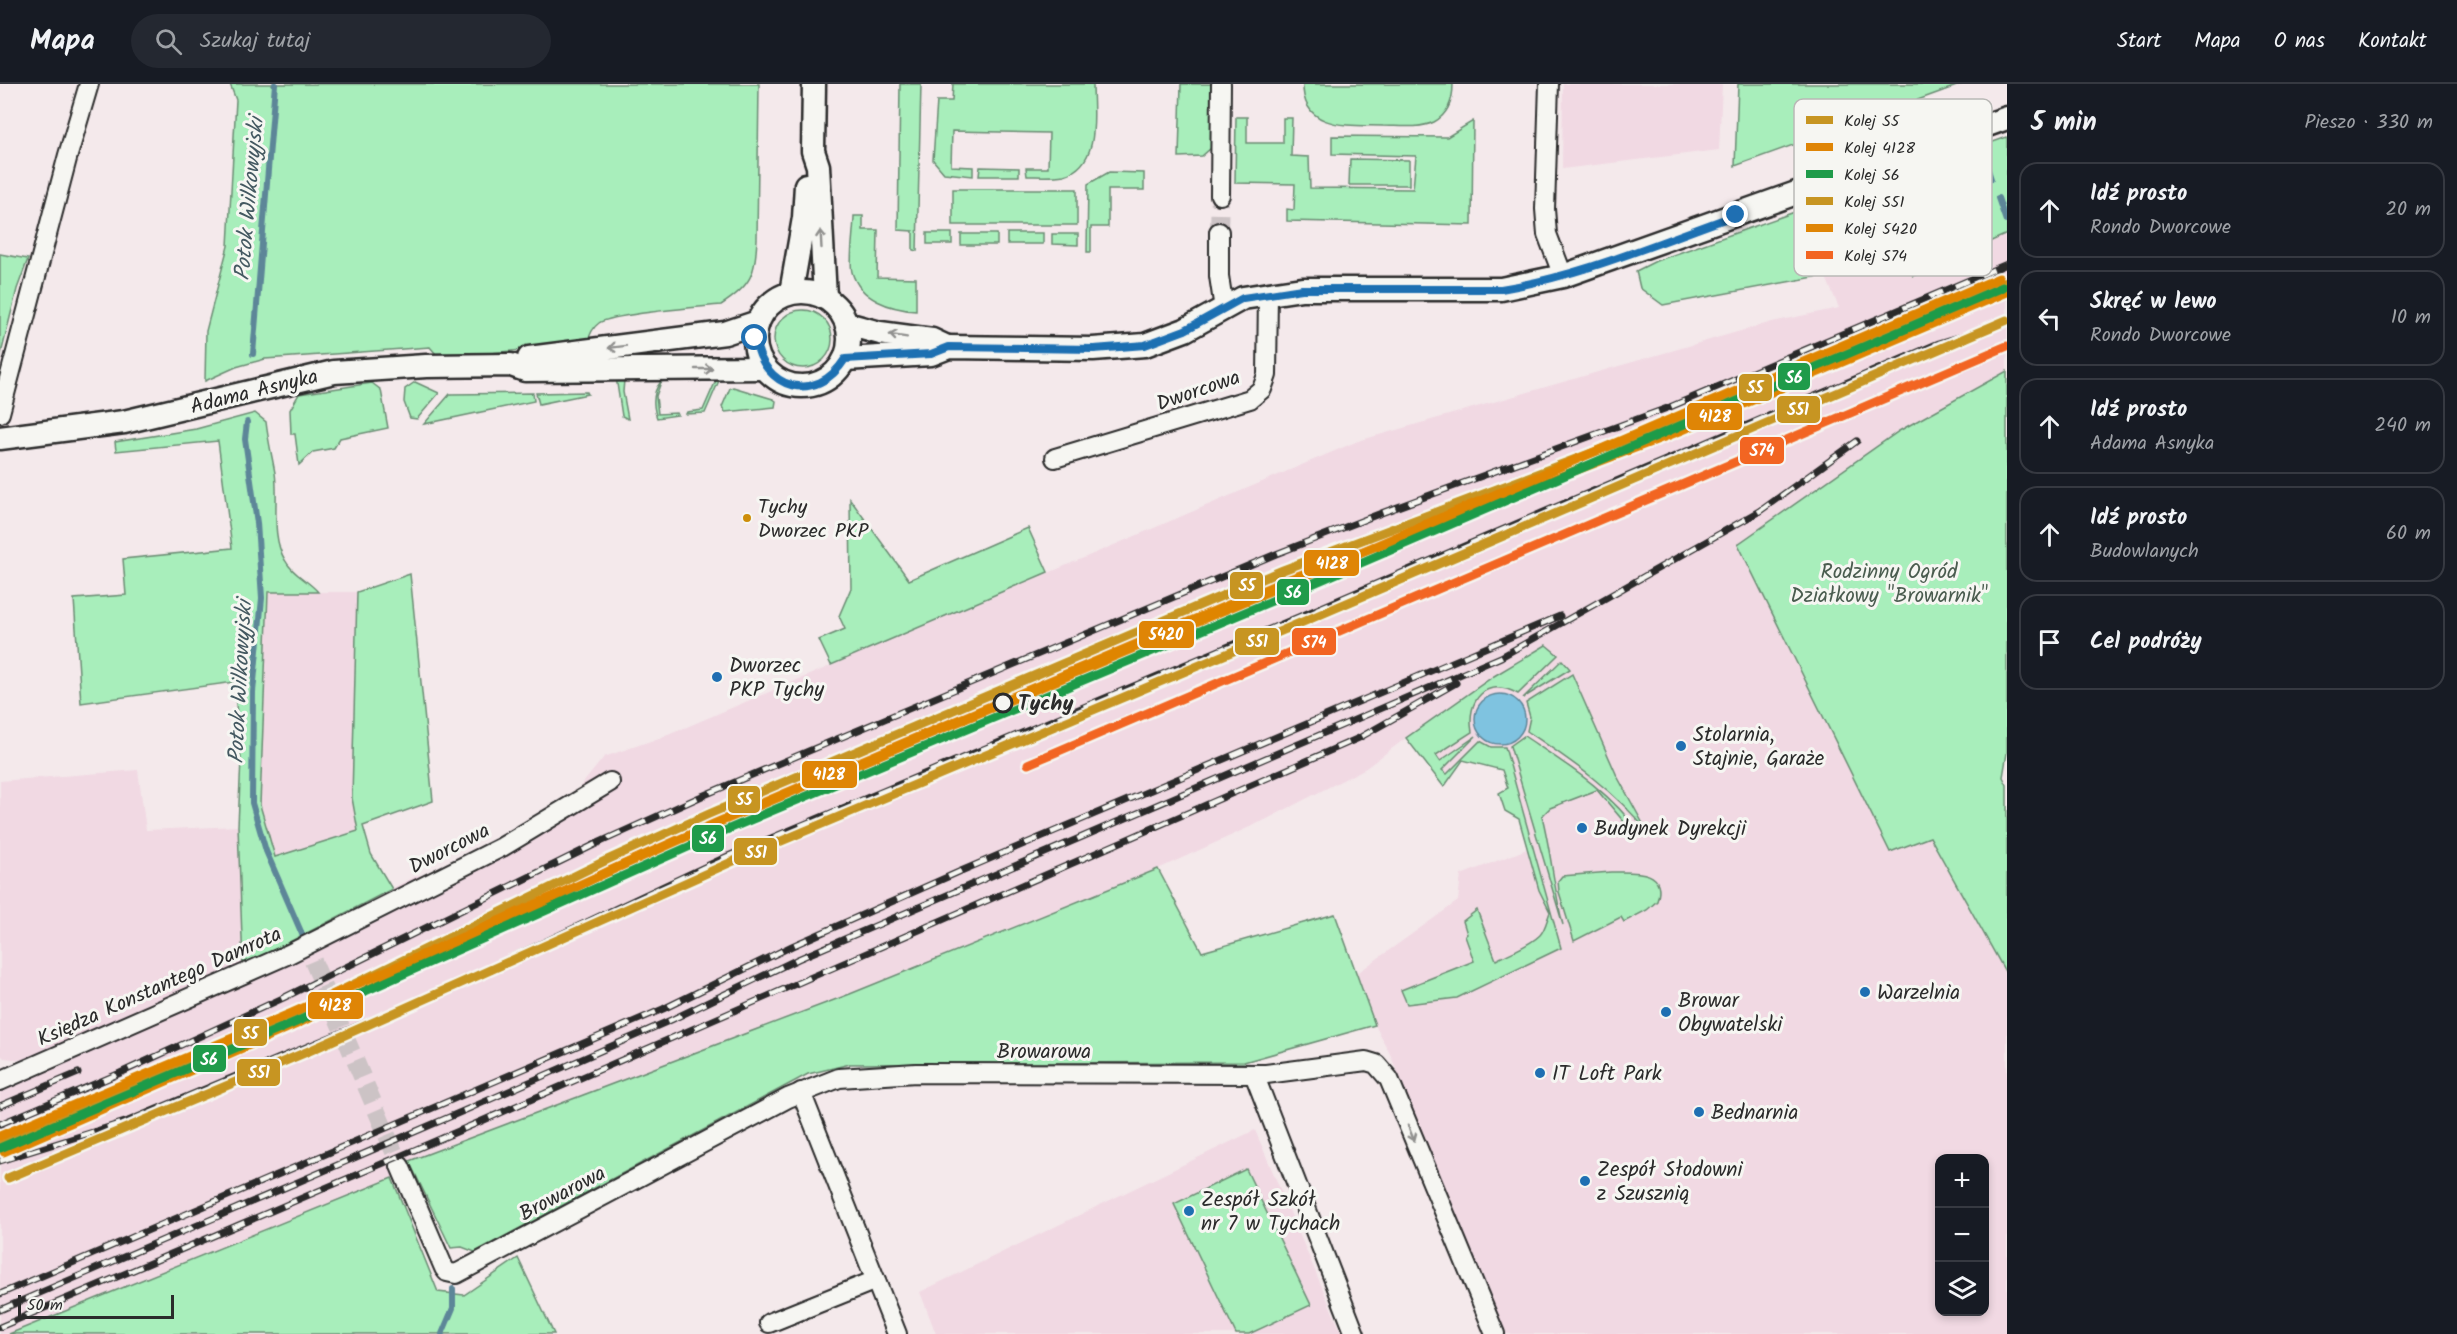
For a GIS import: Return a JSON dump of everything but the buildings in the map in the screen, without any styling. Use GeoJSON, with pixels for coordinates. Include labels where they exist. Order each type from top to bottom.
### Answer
{"type":"FeatureCollection","features":[{"type":"Feature","properties":{"kind":"street"},"geometry":{"type":"LineString","coordinates":[[0,413],[68,154],[89,84]]}},
{"type":"Feature","properties":{"kind":"street"},"geometry":{"type":"LineString","coordinates":[[791,293],[804,218],[808,165],[813,151],[814,84]]}},
{"type":"Feature","properties":{"kind":"street"},"geometry":{"type":"LineString","coordinates":[[1220,195],[1221,84]]}},
{"type":"Feature","properties":{"kind":"street"},"geometry":{"type":"LineString","coordinates":[[1549,84],[1545,209],[1547,234],[1563,276]]}},
{"type":"Feature","properties":{"kind":"street"},"geometry":{"type":"LineString","coordinates":[[1992,123],[2007,118]]}},
{"type":"Feature","properties":{"kind":"street"},"geometry":{"type":"LineString","coordinates":[[813,151],[818,165],[825,297]]}},
{"type":"Feature","properties":{"kind":"street"},"geometry":{"type":"LineString","coordinates":[[847,324],[880,333],[932,340],[949,347],[1094,349],[1145,345],[1185,330],[1243,298],[1268,293],[1302,289],[1501,289],[1563,276],[1794,194]]}},
{"type":"Feature","properties":{"kind":"street"},"geometry":{"type":"LineString","coordinates":[[1219,232],[1219,276],[1224,309]]}},
{"type":"Feature","properties":{"kind":"street"},"geometry":{"type":"LineString","coordinates":[[808,292],[825,297],[835,304],[847,324],[850,342],[845,359],[829,379],[812,386],[795,386],[778,380],[765,368],[757,354],[755,338],[758,322],[766,309],[777,299],[791,293],[808,292]]}},
{"type":"Feature","properties":{"kind":"street","name":"Dworcowa"},"geometry":{"type":"LineString","coordinates":[[1055,459],[1250,399],[1262,390],[1267,375],[1268,293]]}},
{"type":"Feature","properties":{"kind":"street","name":"Adama Asnyka"},"geometry":{"type":"LineString","coordinates":[[511,365],[525,358],[725,333],[758,322]]}},
{"type":"Feature","properties":{"kind":"street"},"geometry":{"type":"LineString","coordinates":[[845,359],[931,354],[949,347]]}},
{"type":"Feature","properties":{"kind":"street","name":"Adama Asnyka"},"geometry":{"type":"LineString","coordinates":[[0,438],[153,416],[334,372],[426,366],[511,365],[525,370],[765,368]]}},
{"type":"Feature","properties":{"kind":"street","name":"Dworcowa"},"geometry":{"type":"LineString","coordinates":[[308,953],[502,847],[610,782]]}},
{"type":"Feature","properties":{"kind":"street","name":"Księdza Konstantego Damrota"},"geometry":{"type":"LineString","coordinates":[[0,1081],[308,953]]}},
{"type":"Feature","properties":{"kind":"street","name":"Browarowa"},"geometry":{"type":"LineString","coordinates":[[400,1166],[444,1269],[451,1274],[456,1274],[801,1092],[839,1078],[916,1073],[1254,1074],[1366,1061],[1376,1064],[1389,1079],[1495,1334]]}},
{"type":"Feature","properties":{"kind":"street"},"geometry":{"type":"LineString","coordinates":[[1254,1074],[1355,1334]]}},
{"type":"Feature","properties":{"kind":"street"},"geometry":{"type":"LineString","coordinates":[[801,1092],[897,1334]]}},
{"type":"Feature","properties":{"kind":"street"},"geometry":{"type":"LineString","coordinates":[[770,1323],[876,1280]]}},
{"type":"Feature","properties":{"kind":"shaded area"},"geometry":{"type":"Polygon","coordinates":[[[1563,84],[1722,84],[1719,150],[1562,169],[1563,84]]]}},
{"type":"Feature","properties":{"kind":"shaded area"},"geometry":{"type":"Polygon","coordinates":[[[2007,234],[2007,371],[1899,431],[1739,544],[1891,852],[1930,837],[2007,975],[2007,1334],[1504,1334],[1390,1054],[1375,1025],[1356,974],[1458,901],[1461,875],[1527,849],[1519,819],[1505,811],[1499,793],[1508,788],[1502,770],[1463,760],[1444,787],[1406,738],[1366,768],[1265,820],[1158,869],[850,994],[409,1161],[392,1178],[9,1334],[0,1334],[0,1069],[22,1060],[4,1058],[0,1054],[0,781],[138,770],[146,830],[238,826],[243,965],[416,876],[436,873],[508,837],[579,788],[604,757],[668,735],[1358,441],[1772,322],[1839,308],[1825,276],[1992,276],[1992,241],[2007,234]]]}},
{"type":"Feature","properties":{"kind":"shaded area"},"geometry":{"type":"Polygon","coordinates":[[[268,592],[357,592],[352,798],[358,831],[275,857],[260,805],[268,592]]]}},
{"type":"Feature","properties":{"kind":"shaded area","name":"Zespół Szkół nr 7 w Tychach"},"geometry":{"type":"Polygon","coordinates":[[[1255,1130],[1342,1334],[936,1334],[920,1292],[1255,1130]]]}},
{"type":"Feature","properties":{"kind":"green space"},"geometry":{"type":"Polygon","coordinates":[[[230,84],[759,84],[757,239],[753,270],[745,285],[721,305],[657,311],[607,320],[594,327],[587,344],[479,354],[436,354],[430,347],[265,359],[236,367],[205,381],[206,331],[228,246],[236,100],[230,84]]]}},
{"type":"Feature","properties":{"kind":"green space"},"geometry":{"type":"Polygon","coordinates":[[[900,84],[921,84],[917,251],[913,250],[913,231],[898,230],[900,84]]]}},
{"type":"Feature","properties":{"kind":"green space"},"geometry":{"type":"Polygon","coordinates":[[[953,84],[1093,84],[1093,136],[1085,160],[1076,169],[1064,175],[1027,176],[1026,168],[1048,168],[1049,133],[952,131],[951,166],[973,167],[973,176],[944,173],[933,160],[937,101],[952,101],[953,84]]]}},
{"type":"Feature","properties":{"kind":"green space"},"geometry":{"type":"Polygon","coordinates":[[[1181,84],[1213,84],[1213,141],[1211,148],[1202,156],[1179,157],[1181,84]]]}},
{"type":"Feature","properties":{"kind":"green space"},"geometry":{"type":"Polygon","coordinates":[[[1303,84],[1453,84],[1447,111],[1439,119],[1422,126],[1409,127],[1343,125],[1319,118],[1310,110],[1305,99],[1303,84]]]}},
{"type":"Feature","properties":{"kind":"green space"},"geometry":{"type":"Polygon","coordinates":[[[1738,84],[1962,84],[1920,99],[1794,99],[1794,145],[1735,166],[1738,84]]]}},
{"type":"Feature","properties":{"kind":"green space"},"geometry":{"type":"Polygon","coordinates":[[[1236,117],[1247,117],[1247,143],[1283,143],[1283,118],[1292,118],[1291,156],[1309,157],[1310,188],[1413,189],[1416,156],[1332,154],[1332,136],[1447,137],[1473,121],[1472,225],[1287,221],[1287,209],[1294,210],[1295,184],[1235,183],[1236,117]]]}},
{"type":"Feature","properties":{"kind":"green space"},"geometry":{"type":"Polygon","coordinates":[[[2007,137],[2007,234],[1992,241],[1992,142],[2007,137]]]}},
{"type":"Feature","properties":{"kind":"green space"},"geometry":{"type":"Polygon","coordinates":[[[1350,159],[1409,160],[1409,185],[1349,185],[1350,159]]]}},
{"type":"Feature","properties":{"kind":"green space"},"geometry":{"type":"Polygon","coordinates":[[[980,167],[1019,168],[1019,176],[979,176],[980,167]]]}},
{"type":"Feature","properties":{"kind":"green space"},"geometry":{"type":"Polygon","coordinates":[[[1109,172],[1144,173],[1144,190],[1108,190],[1108,227],[1091,227],[1091,252],[1087,252],[1088,184],[1109,172]]]}},
{"type":"Feature","properties":{"kind":"green space"},"geometry":{"type":"Polygon","coordinates":[[[953,189],[1077,189],[1077,225],[953,225],[953,189]]]}},
{"type":"Feature","properties":{"kind":"green space"},"geometry":{"type":"Polygon","coordinates":[[[1794,212],[1794,276],[1820,276],[1663,305],[1640,288],[1636,271],[1656,261],[1794,212]]]}},
{"type":"Feature","properties":{"kind":"green space"},"geometry":{"type":"Polygon","coordinates":[[[854,216],[863,216],[863,230],[878,230],[877,277],[916,278],[916,311],[897,308],[878,301],[862,290],[856,282],[851,267],[854,216]]]}},
{"type":"Feature","properties":{"kind":"green space"},"geometry":{"type":"Polygon","coordinates":[[[927,233],[952,233],[952,244],[927,244],[927,233]]]}},
{"type":"Feature","properties":{"kind":"green space"},"geometry":{"type":"Polygon","coordinates":[[[1007,233],[1043,233],[1043,244],[1007,244],[1007,233]]]}},
{"type":"Feature","properties":{"kind":"green space"},"geometry":{"type":"Polygon","coordinates":[[[961,234],[997,234],[997,245],[961,245],[961,234]]]}},
{"type":"Feature","properties":{"kind":"green space"},"geometry":{"type":"Polygon","coordinates":[[[1052,234],[1078,234],[1078,245],[1052,244],[1052,234]]]}},
{"type":"Feature","properties":{"kind":"green space"},"geometry":{"type":"Polygon","coordinates":[[[0,254],[28,259],[17,289],[0,358],[0,254]]]}},
{"type":"Feature","properties":{"kind":"green space"},"geometry":{"type":"Polygon","coordinates":[[[803,310],[814,312],[827,323],[832,339],[830,350],[819,363],[803,368],[792,366],[779,355],[774,339],[776,328],[787,315],[803,310]]]}},
{"type":"Feature","properties":{"kind":"green space","name":"Rodzinny Ogród Działkowy \"Browarnik\""},"geometry":{"type":"Polygon","coordinates":[[[2007,371],[2007,753],[2003,777],[2007,785],[2007,975],[1930,837],[1890,852],[1738,544],[1899,431],[2007,371]]]}},
{"type":"Feature","properties":{"kind":"green space"},"geometry":{"type":"Polygon","coordinates":[[[721,376],[705,413],[686,414],[703,410],[717,378],[662,382],[665,379],[721,376]]]}},
{"type":"Feature","properties":{"kind":"green space"},"geometry":{"type":"Polygon","coordinates":[[[616,377],[624,380],[623,392],[628,419],[622,416],[616,377]]]}},
{"type":"Feature","properties":{"kind":"green space"},"geometry":{"type":"Polygon","coordinates":[[[415,382],[439,393],[417,419],[410,418],[404,402],[405,389],[415,382]]]}},
{"type":"Feature","properties":{"kind":"green space"},"geometry":{"type":"Polygon","coordinates":[[[661,382],[656,396],[658,414],[677,413],[678,415],[657,418],[654,397],[661,382]]]}},
{"type":"Feature","properties":{"kind":"green space"},"geometry":{"type":"Polygon","coordinates":[[[372,383],[381,390],[388,428],[340,438],[334,448],[313,452],[299,465],[295,434],[291,434],[290,410],[299,394],[372,383]]]}},
{"type":"Feature","properties":{"kind":"green space"},"geometry":{"type":"Polygon","coordinates":[[[730,388],[773,399],[776,401],[775,407],[725,412],[722,407],[730,388]]]}},
{"type":"Feature","properties":{"kind":"green space"},"geometry":{"type":"Polygon","coordinates":[[[587,392],[588,394],[539,404],[536,393],[587,392]]]}},
{"type":"Feature","properties":{"kind":"green space"},"geometry":{"type":"Polygon","coordinates":[[[533,393],[534,401],[424,424],[450,394],[533,393]]]}},
{"type":"Feature","properties":{"kind":"green space"},"geometry":{"type":"Polygon","coordinates":[[[255,413],[266,422],[275,473],[276,529],[280,550],[292,570],[318,592],[268,592],[260,805],[275,857],[358,831],[352,798],[357,592],[410,574],[433,801],[363,826],[371,854],[392,889],[243,966],[238,826],[241,759],[234,682],[81,703],[74,599],[126,595],[123,559],[232,548],[218,441],[116,451],[115,442],[196,429],[255,413]]]}},
{"type":"Feature","properties":{"kind":"green space"},"geometry":{"type":"Polygon","coordinates":[[[850,499],[909,580],[1028,528],[1048,572],[831,665],[819,640],[845,629],[839,616],[851,588],[850,499]]]}},
{"type":"Feature","properties":{"kind":"green space"},"geometry":{"type":"Polygon","coordinates":[[[1546,645],[1558,655],[1518,694],[1507,689],[1496,688],[1481,694],[1472,710],[1472,732],[1436,755],[1440,761],[1476,736],[1442,770],[1447,774],[1480,741],[1491,747],[1505,747],[1561,948],[1457,998],[1407,1004],[1401,990],[1474,961],[1465,936],[1467,934],[1463,921],[1477,910],[1496,960],[1535,939],[1546,925],[1550,912],[1539,890],[1519,819],[1505,811],[1499,793],[1508,788],[1502,770],[1463,760],[1444,787],[1406,738],[1494,676],[1546,645]]]}},
{"type":"Feature","properties":{"kind":"green space"},"geometry":{"type":"Polygon","coordinates":[[[1562,660],[1570,669],[1523,698],[1562,660]]]}},
{"type":"Feature","properties":{"kind":"green space"},"geometry":{"type":"Polygon","coordinates":[[[1572,674],[1617,776],[1647,831],[1606,789],[1527,731],[1530,717],[1526,703],[1572,674]]]}},
{"type":"Feature","properties":{"kind":"green space"},"geometry":{"type":"Polygon","coordinates":[[[1524,736],[1572,768],[1601,792],[1640,834],[1636,836],[1597,790],[1550,808],[1542,816],[1563,925],[1510,746],[1524,736]]]}},
{"type":"Feature","properties":{"kind":"green space"},"geometry":{"type":"Polygon","coordinates":[[[1158,869],[1202,952],[1335,914],[1375,1025],[1244,1062],[850,1064],[808,1074],[475,1252],[462,1247],[451,1248],[409,1161],[850,994],[1158,869]]]}},
{"type":"Feature","properties":{"kind":"green space"},"geometry":{"type":"Polygon","coordinates":[[[1638,872],[1653,877],[1659,890],[1657,901],[1647,910],[1624,922],[1621,917],[1574,941],[1559,892],[1558,881],[1562,876],[1638,872]]]}},
{"type":"Feature","properties":{"kind":"green space"},"geometry":{"type":"Polygon","coordinates":[[[1246,1169],[1311,1305],[1249,1334],[1236,1334],[1174,1204],[1246,1169]]]}},
{"type":"Feature","properties":{"kind":"green space"},"geometry":{"type":"Polygon","coordinates":[[[392,1178],[438,1292],[464,1295],[518,1258],[554,1334],[9,1334],[392,1178]]]}},
{"type":"Feature","properties":{"kind":"water"},"geometry":{"type":"Polygon","coordinates":[[[1500,694],[1514,698],[1521,705],[1525,719],[1521,733],[1514,740],[1500,744],[1486,740],[1479,733],[1475,719],[1479,705],[1486,698],[1500,694]]]}},
{"type":"Feature","properties":{"kind":"waterway","name":"Potok Wilkowyjski"},"geometry":{"type":"LineString","coordinates":[[253,354],[275,84]]}},
{"type":"Feature","properties":{"kind":"waterway"},"geometry":{"type":"LineString","coordinates":[[1998,198],[2006,221]]}},
{"type":"Feature","properties":{"kind":"waterway","name":"Potok Wilkowyjski"},"geometry":{"type":"LineString","coordinates":[[247,422],[245,439],[257,523],[262,598],[253,692],[252,803],[266,851],[302,934]]}},
{"type":"Feature","properties":{"kind":"waterway","name":"Potok Wilkowyjski"},"geometry":{"type":"LineString","coordinates":[[442,1334],[453,1308],[453,1289]]}},
{"type":"Feature","properties":{"kind":"tunnel"},"geometry":{"type":"LineString","coordinates":[[1219,232],[1220,195]]}},
{"type":"Feature","properties":{"kind":"tunnel"},"geometry":{"type":"LineString","coordinates":[[313,961],[400,1166]]}},
{"type":"Feature","properties":{"kind":"railway"},"geometry":{"type":"LineString","coordinates":[[1992,270],[2007,264]]}},
{"type":"Feature","properties":{"kind":"railway"},"geometry":{"type":"LineString","coordinates":[[0,1124],[118,1074],[283,998],[598,843],[702,796],[1276,554],[1670,407],[1979,276]]}},
{"type":"Feature","properties":{"kind":"railway"},"geometry":{"type":"LineString","coordinates":[[0,1161],[128,1121],[424,998],[728,856],[1303,615],[1939,343],[2007,322]]}},
{"type":"Feature","properties":{"kind":"railway"},"geometry":{"type":"LineString","coordinates":[[0,1310],[671,1020],[798,959],[1501,657],[1760,511],[1857,441]]}},
{"type":"Feature","properties":{"kind":"railway"},"geometry":{"type":"LineString","coordinates":[[0,1294],[663,1009],[792,946],[961,871],[1560,616]]}},
{"type":"Feature","properties":{"kind":"railway"},"geometry":{"type":"LineString","coordinates":[[0,1327],[475,1124],[1359,738],[1456,683]]}},
{"type":"Feature","properties":{"kind":"railway"},"geometry":{"type":"LineString","coordinates":[[0,1106],[78,1073]]}},
{"type":"Feature","properties":{"kind":"rail line","name":"5420"},"geometry":{"type":"LineString","coordinates":[[0,1136],[292,1013],[720,822],[1289,583],[1999,278]]}},
{"type":"Feature","properties":{"kind":"rail line","name":"S5"},"geometry":{"type":"LineString","coordinates":[[0,1142],[291,1015],[607,860],[709,814],[1283,570],[1676,421],[2007,281]]}},
{"type":"Feature","properties":{"kind":"rail line","name":"S6"},"geometry":{"type":"LineString","coordinates":[[0,1148],[296,1022],[724,831],[1293,592],[2003,287]]}},
{"type":"Feature","properties":{"kind":"rail line","name":"4128"},"geometry":{"type":"LineString","coordinates":[[4,1152],[295,1025],[611,870],[713,824],[1287,580],[1680,431],[2007,292]]}},
{"type":"Feature","properties":{"kind":"rail line","name":"S51"},"geometry":{"type":"LineString","coordinates":[[8,1178],[309,1051],[736,860],[1305,621],[2007,320]]}},
{"type":"Feature","properties":{"kind":"rail line","name":"S74"},"geometry":{"type":"LineString","coordinates":[[1028,764],[2007,346]]}},
{"type":"Feature","properties":{"kind":"place","name":"Tychy Dworzec PKP"},"geometry":{"type":"Point","coordinates":[747,518]}},
{"type":"Feature","properties":{"kind":"place","name":"Dworzec PKP Tychy"},"geometry":{"type":"Point","coordinates":[717,677]}},
{"type":"Feature","properties":{"kind":"place","name":"Tychy"},"geometry":{"type":"Point","coordinates":[1003,703]}},
{"type":"Feature","properties":{"kind":"place","name":"Stolarnia, Stajnie, Garaże"},"geometry":{"type":"Point","coordinates":[1681,746]}},
{"type":"Feature","properties":{"kind":"place","name":"Budynek Dyrekcji"},"geometry":{"type":"Point","coordinates":[1582,828]}},
{"type":"Feature","properties":{"kind":"place","name":"Warzelnia"},"geometry":{"type":"Point","coordinates":[1865,992]}},
{"type":"Feature","properties":{"kind":"place","name":"Browar Obywatelski"},"geometry":{"type":"Point","coordinates":[1666,1012]}},
{"type":"Feature","properties":{"kind":"place","name":"IT Loft Park"},"geometry":{"type":"Point","coordinates":[1540,1073]}},
{"type":"Feature","properties":{"kind":"place","name":"Bednarnia"},"geometry":{"type":"Point","coordinates":[1699,1112]}},
{"type":"Feature","properties":{"kind":"place","name":"Zespół Słodowni z Szusznią"},"geometry":{"type":"Point","coordinates":[1585,1181]}},
{"type":"Feature","properties":{"kind":"place","name":"Zespół Szkół nr 7 w Tychach"},"geometry":{"type":"Point","coordinates":[1189,1211]}},
{"type":"Feature","properties":{"kind":"route"},"geometry":{"type":"LineString","coordinates":[[755,338],[757,354],[765,368],[778,380],[795,386],[812,386],[829,379],[845,359],[931,354],[949,347],[1094,349],[1145,345],[1185,330],[1243,298],[1302,289],[1501,289],[1530,285],[1563,276],[1736,215]]}}]}
